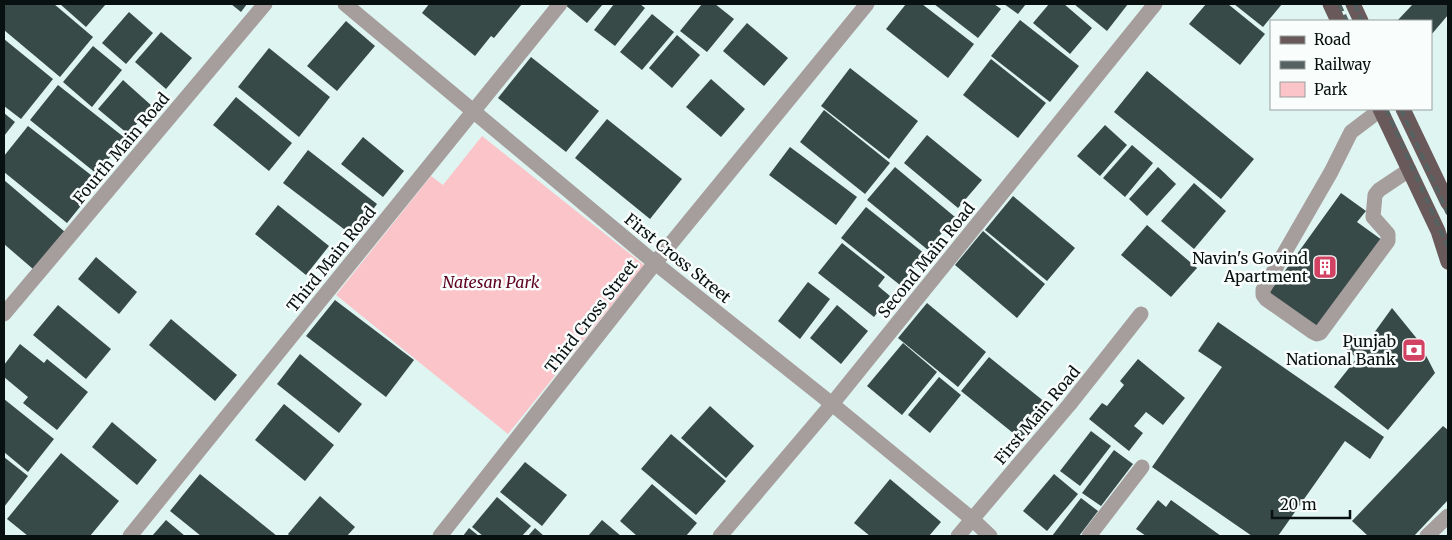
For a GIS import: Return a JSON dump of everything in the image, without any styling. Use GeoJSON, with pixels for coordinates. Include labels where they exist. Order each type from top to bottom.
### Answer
{"type":"FeatureCollection","features":[{"type":"Feature","properties":{"kind":"main road"},"geometry":{"type":"LineString","coordinates":[[1330,4],[1338,20]]}},
{"type":"Feature","properties":{"kind":"main road"},"geometry":{"type":"LineString","coordinates":[[1353,4],[1361,20]]}},
{"type":"Feature","properties":{"kind":"main road"},"geometry":{"type":"LineString","coordinates":[[1380,110],[1438,232],[1448,262]]}},
{"type":"Feature","properties":{"kind":"main road"},"geometry":{"type":"LineString","coordinates":[[1403,110],[1448,203]]}},
{"type":"Feature","properties":{"kind":"street","name":"Fourth Main Road"},"geometry":{"type":"LineString","coordinates":[[4,314],[265,4]]}},
{"type":"Feature","properties":{"kind":"street","name":"First Cross Street"},"geometry":{"type":"LineString","coordinates":[[345,4],[655,263],[832,404],[972,519],[990,536]]}},
{"type":"Feature","properties":{"kind":"street","name":"Third Main Road"},"geometry":{"type":"LineString","coordinates":[[130,536],[560,4]]}},
{"type":"Feature","properties":{"kind":"street","name":"Third Cross Street"},"geometry":{"type":"LineString","coordinates":[[440,536],[655,263],[866,4]]}},
{"type":"Feature","properties":{"kind":"street","name":"Second Main Road"},"geometry":{"type":"LineString","coordinates":[[720,536],[832,404],[1155,4]]}},
{"type":"Feature","properties":{"kind":"street"},"geometry":{"type":"LineString","coordinates":[[1379,110],[1352,132],[1263,290],[1263,295],[1266,299],[1313,332],[1320,333],[1388,241],[1388,234],[1373,217],[1375,195],[1379,190],[1409,170]]}},
{"type":"Feature","properties":{"kind":"street","name":"First Main Road"},"geometry":{"type":"LineString","coordinates":[[958,536],[1069,405],[1141,314]]}},
{"type":"Feature","properties":{"kind":"street"},"geometry":{"type":"LineString","coordinates":[[1089,536],[1142,467]]}},
{"type":"Feature","properties":{"kind":"street"},"geometry":{"type":"LineString","coordinates":[[1427,536],[1448,516]]}},
{"type":"Feature","properties":{"kind":"green space","name":"Natesan Park"},"geometry":{"type":"Polygon","coordinates":[[[482,136],[644,265],[508,434],[336,295],[431,176],[443,185],[482,136]]]}},
{"type":"Feature","properties":{"kind":"building"},"geometry":{"type":"Polygon","coordinates":[[[6,4],[54,4],[93,37],[60,77],[4,30],[4,6],[6,4]]]}},
{"type":"Feature","properties":{"kind":"building"},"geometry":{"type":"Polygon","coordinates":[[[60,4],[106,4],[86,27],[60,4]]]}},
{"type":"Feature","properties":{"kind":"building"},"geometry":{"type":"Polygon","coordinates":[[[231,4],[247,4],[241,12],[231,4]]]}},
{"type":"Feature","properties":{"kind":"building"},"geometry":{"type":"Polygon","coordinates":[[[429,4],[522,4],[494,38],[491,36],[475,56],[422,13],[429,4]]]}},
{"type":"Feature","properties":{"kind":"building"},"geometry":{"type":"Polygon","coordinates":[[[564,4],[603,4],[587,23],[564,4]]]}},
{"type":"Feature","properties":{"kind":"building"},"geometry":{"type":"Polygon","coordinates":[[[614,4],[640,4],[645,8],[615,46],[594,30],[614,4]]]}},
{"type":"Feature","properties":{"kind":"building"},"geometry":{"type":"Polygon","coordinates":[[[702,4],[715,4],[734,19],[707,52],[680,31],[702,4]]]}},
{"type":"Feature","properties":{"kind":"building"},"geometry":{"type":"Polygon","coordinates":[[[906,4],[922,4],[974,44],[948,78],[886,29],[906,4]]]}},
{"type":"Feature","properties":{"kind":"building"},"geometry":{"type":"Polygon","coordinates":[[[934,4],[994,4],[1001,9],[978,38],[934,4]]]}},
{"type":"Feature","properties":{"kind":"building"},"geometry":{"type":"Polygon","coordinates":[[[1004,4],[1026,4],[1018,14],[1004,4]]]}},
{"type":"Feature","properties":{"kind":"building"},"geometry":{"type":"Polygon","coordinates":[[[1049,4],[1064,4],[1092,28],[1070,54],[1033,23],[1049,4]]]}},
{"type":"Feature","properties":{"kind":"building"},"geometry":{"type":"Polygon","coordinates":[[[1074,4],[1128,4],[1107,31],[1074,4]]]}},
{"type":"Feature","properties":{"kind":"building"},"geometry":{"type":"Polygon","coordinates":[[[1206,4],[1228,4],[1265,34],[1240,65],[1189,24],[1206,4]]]}},
{"type":"Feature","properties":{"kind":"building"},"geometry":{"type":"Polygon","coordinates":[[[1234,4],[1282,4],[1263,27],[1234,4]]]}},
{"type":"Feature","properties":{"kind":"building"},"geometry":{"type":"Polygon","coordinates":[[[1413,4],[1448,4],[1448,15],[1432,34],[1432,20],[1398,20],[1413,4]]]}},
{"type":"Feature","properties":{"kind":"building"},"geometry":{"type":"Polygon","coordinates":[[[129,12],[153,33],[126,64],[102,43],[129,12]]]}},
{"type":"Feature","properties":{"kind":"building"},"geometry":{"type":"Polygon","coordinates":[[[652,14],[674,32],[642,70],[620,52],[652,14]]]}},
{"type":"Feature","properties":{"kind":"building"},"geometry":{"type":"Polygon","coordinates":[[[1020,20],[1079,66],[1050,102],[991,56],[1020,20]]]}},
{"type":"Feature","properties":{"kind":"building"},"geometry":{"type":"Polygon","coordinates":[[[346,21],[375,46],[337,91],[307,66],[346,21]]]}},
{"type":"Feature","properties":{"kind":"building"},"geometry":{"type":"Polygon","coordinates":[[[747,23],[788,58],[764,86],[723,51],[747,23]]]}},
{"type":"Feature","properties":{"kind":"building"},"geometry":{"type":"Polygon","coordinates":[[[161,32],[192,58],[166,89],[135,62],[161,32]]]}},
{"type":"Feature","properties":{"kind":"building"},"geometry":{"type":"Polygon","coordinates":[[[677,35],[700,55],[672,88],[649,68],[677,35]]]}},
{"type":"Feature","properties":{"kind":"building"},"geometry":{"type":"Polygon","coordinates":[[[4,39],[53,79],[21,119],[4,106],[4,39]]]}},
{"type":"Feature","properties":{"kind":"building"},"geometry":{"type":"Polygon","coordinates":[[[93,46],[122,70],[92,107],[63,82],[93,46]]]}},
{"type":"Feature","properties":{"kind":"building"},"geometry":{"type":"Polygon","coordinates":[[[269,48],[330,97],[299,137],[238,87],[269,48]]]}},
{"type":"Feature","properties":{"kind":"building"},"geometry":{"type":"Polygon","coordinates":[[[531,57],[599,111],[566,152],[498,98],[531,57]]]}},
{"type":"Feature","properties":{"kind":"building"},"geometry":{"type":"Polygon","coordinates":[[[991,59],[1046,103],[1018,138],[963,95],[991,59]]]}},
{"type":"Feature","properties":{"kind":"building"},"geometry":{"type":"Polygon","coordinates":[[[850,68],[918,121],[889,159],[821,106],[850,68]]]}},
{"type":"Feature","properties":{"kind":"building"},"geometry":{"type":"Polygon","coordinates":[[[1147,71],[1254,159],[1221,199],[1114,112],[1147,71]]]}},
{"type":"Feature","properties":{"kind":"building"},"geometry":{"type":"Polygon","coordinates":[[[711,79],[745,109],[721,137],[686,107],[711,79]]]}},
{"type":"Feature","properties":{"kind":"building"},"geometry":{"type":"Polygon","coordinates":[[[123,80],[152,106],[128,134],[98,109],[123,80]]]}},
{"type":"Feature","properties":{"kind":"building"},"geometry":{"type":"Polygon","coordinates":[[[58,85],[125,138],[97,174],[30,120],[58,85]]]}},
{"type":"Feature","properties":{"kind":"building"},"geometry":{"type":"Polygon","coordinates":[[[236,97],[292,143],[269,171],[213,125],[236,97]]]}},
{"type":"Feature","properties":{"kind":"building"},"geometry":{"type":"Polygon","coordinates":[[[824,110],[890,163],[865,194],[800,142],[824,110]]]}},
{"type":"Feature","properties":{"kind":"building"},"geometry":{"type":"Polygon","coordinates":[[[4,113],[15,122],[4,136],[4,113]]]}},
{"type":"Feature","properties":{"kind":"building"},"geometry":{"type":"Polygon","coordinates":[[[607,119],[682,179],[650,219],[575,158],[607,119]]]}},
{"type":"Feature","properties":{"kind":"building"},"geometry":{"type":"Polygon","coordinates":[[[1105,125],[1127,145],[1100,176],[1077,156],[1105,125]]]}},
{"type":"Feature","properties":{"kind":"building"},"geometry":{"type":"Polygon","coordinates":[[[28,126],[100,182],[67,223],[4,172],[4,156],[28,126]]]}},
{"type":"Feature","properties":{"kind":"building"},"geometry":{"type":"Polygon","coordinates":[[[927,135],[982,180],[958,208],[904,163],[927,135]]]}},
{"type":"Feature","properties":{"kind":"building"},"geometry":{"type":"Polygon","coordinates":[[[363,137],[404,171],[383,197],[341,164],[363,137]]]}},
{"type":"Feature","properties":{"kind":"building"},"geometry":{"type":"Polygon","coordinates":[[[1132,145],[1153,163],[1125,197],[1103,178],[1132,145]]]}},
{"type":"Feature","properties":{"kind":"building"},"geometry":{"type":"Polygon","coordinates":[[[790,147],[857,197],[836,225],[769,175],[790,147]]]}},
{"type":"Feature","properties":{"kind":"building"},"geometry":{"type":"Polygon","coordinates":[[[308,150],[377,204],[353,236],[283,183],[308,150]]]}},
{"type":"Feature","properties":{"kind":"building"},"geometry":{"type":"Polygon","coordinates":[[[895,167],[955,217],[928,250],[867,200],[895,167]]]}},
{"type":"Feature","properties":{"kind":"building"},"geometry":{"type":"Polygon","coordinates":[[[1158,167],[1176,184],[1147,216],[1129,199],[1158,167]]]}},
{"type":"Feature","properties":{"kind":"building"},"geometry":{"type":"Polygon","coordinates":[[[4,180],[65,232],[33,269],[4,244],[4,180]]]}},
{"type":"Feature","properties":{"kind":"building"},"geometry":{"type":"Polygon","coordinates":[[[1194,183],[1226,211],[1194,249],[1161,221],[1194,183]]]}},
{"type":"Feature","properties":{"kind":"building","name":"Navin's Govind Apartment"},"geometry":{"type":"Polygon","coordinates":[[[1341,193],[1366,211],[1357,222],[1382,240],[1318,329],[1269,293],[1341,193]]]}},
{"type":"Feature","properties":{"kind":"building"},"geometry":{"type":"Polygon","coordinates":[[[1013,196],[1075,248],[1047,281],[985,230],[1013,196]]]}},
{"type":"Feature","properties":{"kind":"building"},"geometry":{"type":"Polygon","coordinates":[[[278,205],[329,246],[306,275],[255,234],[278,205]]]}},
{"type":"Feature","properties":{"kind":"building"},"geometry":{"type":"Polygon","coordinates":[[[866,207],[925,254],[900,285],[841,238],[866,207]]]}},
{"type":"Feature","properties":{"kind":"building"},"geometry":{"type":"Polygon","coordinates":[[[1147,225],[1197,268],[1171,297],[1121,255],[1147,225]]]}},
{"type":"Feature","properties":{"kind":"building"},"geometry":{"type":"Polygon","coordinates":[[[983,231],[1045,284],[1017,318],[955,265],[983,231]]]}},
{"type":"Feature","properties":{"kind":"building"},"geometry":{"type":"Polygon","coordinates":[[[842,243],[885,277],[878,286],[890,296],[874,317],[818,273],[842,243]]]}},
{"type":"Feature","properties":{"kind":"building"},"geometry":{"type":"Polygon","coordinates":[[[96,257],[137,292],[119,314],[78,279],[96,257]]]}},
{"type":"Feature","properties":{"kind":"building"},"geometry":{"type":"Polygon","coordinates":[[[808,282],[830,299],[800,339],[778,321],[808,282]]]}},
{"type":"Feature","properties":{"kind":"building"},"geometry":{"type":"Polygon","coordinates":[[[335,300],[414,360],[386,397],[306,336],[335,300]]]}},
{"type":"Feature","properties":{"kind":"building"},"geometry":{"type":"Polygon","coordinates":[[[927,303],[986,352],[958,387],[898,338],[927,303]]]}},
{"type":"Feature","properties":{"kind":"building"},"geometry":{"type":"Polygon","coordinates":[[[58,305],[111,349],[86,379],[33,335],[58,305]]]}},
{"type":"Feature","properties":{"kind":"building"},"geometry":{"type":"Polygon","coordinates":[[[837,305],[868,331],[841,364],[810,338],[837,305]]]}},
{"type":"Feature","properties":{"kind":"building"},"geometry":{"type":"Polygon","coordinates":[[[1392,308],[1418,340],[1435,373],[1388,430],[1334,387],[1357,358],[1345,348],[1355,335],[1366,344],[1392,308]]]}},
{"type":"Feature","properties":{"kind":"building"},"geometry":{"type":"Polygon","coordinates":[[[171,319],[237,375],[215,401],[149,345],[171,319]]]}},
{"type":"Feature","properties":{"kind":"building"},"geometry":{"type":"Polygon","coordinates":[[[1218,322],[1384,437],[1370,459],[1345,441],[1278,536],[1252,536],[1152,467],[1222,367],[1198,351],[1218,322]]]}},
{"type":"Feature","properties":{"kind":"building"},"geometry":{"type":"Polygon","coordinates":[[[903,343],[937,372],[902,415],[867,386],[903,343]]]}},
{"type":"Feature","properties":{"kind":"building"},"geometry":{"type":"Polygon","coordinates":[[[20,344],[44,363],[47,359],[88,392],[57,430],[23,403],[28,397],[4,377],[4,365],[20,344]]]}},
{"type":"Feature","properties":{"kind":"building"},"geometry":{"type":"Polygon","coordinates":[[[300,354],[362,404],[339,433],[277,384],[300,354]]]}},
{"type":"Feature","properties":{"kind":"building"},"geometry":{"type":"Polygon","coordinates":[[[989,357],[1051,407],[1023,441],[961,391],[989,357]]]}},
{"type":"Feature","properties":{"kind":"building"},"geometry":{"type":"Polygon","coordinates":[[[1138,359],[1185,398],[1163,425],[1146,412],[1134,426],[1143,433],[1129,451],[1089,419],[1102,403],[1107,406],[1124,385],[1120,381],[1138,359]]]}},
{"type":"Feature","properties":{"kind":"building"},"geometry":{"type":"Polygon","coordinates":[[[939,377],[961,395],[930,433],[908,415],[939,377]]]}},
{"type":"Feature","properties":{"kind":"building"},"geometry":{"type":"Polygon","coordinates":[[[4,399],[54,439],[28,472],[4,452],[4,399]]]}},
{"type":"Feature","properties":{"kind":"building"},"geometry":{"type":"Polygon","coordinates":[[[284,404],[334,445],[305,481],[255,440],[284,404]]]}},
{"type":"Feature","properties":{"kind":"building"},"geometry":{"type":"Polygon","coordinates":[[[710,406],[754,446],[726,478],[681,438],[710,406]]]}},
{"type":"Feature","properties":{"kind":"building"},"geometry":{"type":"Polygon","coordinates":[[[112,422],[157,460],[137,485],[92,447],[112,422]]]}},
{"type":"Feature","properties":{"kind":"building"},"geometry":{"type":"Polygon","coordinates":[[[1443,426],[1448,430],[1448,500],[1414,536],[1368,536],[1352,521],[1443,426]]]}},
{"type":"Feature","properties":{"kind":"building"},"geometry":{"type":"Polygon","coordinates":[[[1091,431],[1111,446],[1080,486],[1060,471],[1091,431]]]}},
{"type":"Feature","properties":{"kind":"building"},"geometry":{"type":"Polygon","coordinates":[[[671,434],[726,481],[696,515],[641,469],[671,434]]]}},
{"type":"Feature","properties":{"kind":"building"},"geometry":{"type":"Polygon","coordinates":[[[1114,450],[1133,464],[1101,506],[1082,493],[1114,450]]]}},
{"type":"Feature","properties":{"kind":"building"},"geometry":{"type":"Polygon","coordinates":[[[61,453],[119,501],[90,536],[28,536],[7,519],[61,453]]]}},
{"type":"Feature","properties":{"kind":"building"},"geometry":{"type":"Polygon","coordinates":[[[4,457],[28,476],[4,507],[4,457]]]}},
{"type":"Feature","properties":{"kind":"building"},"geometry":{"type":"Polygon","coordinates":[[[525,462],[567,495],[542,526],[500,492],[525,462]]]}},
{"type":"Feature","properties":{"kind":"building"},"geometry":{"type":"Polygon","coordinates":[[[200,474],[277,536],[201,536],[170,511],[200,474]]]}},
{"type":"Feature","properties":{"kind":"building"},"geometry":{"type":"Polygon","coordinates":[[[1054,474],[1078,494],[1047,531],[1023,511],[1054,474]]]}},
{"type":"Feature","properties":{"kind":"building"},"geometry":{"type":"Polygon","coordinates":[[[890,479],[941,522],[929,536],[870,536],[854,523],[890,479]]]}},
{"type":"Feature","properties":{"kind":"building"},"geometry":{"type":"Polygon","coordinates":[[[652,484],[697,523],[686,536],[637,536],[620,521],[652,484]]]}},
{"type":"Feature","properties":{"kind":"building"},"geometry":{"type":"Polygon","coordinates":[[[320,496],[355,527],[347,536],[290,536],[288,534],[320,496]]]}},
{"type":"Feature","properties":{"kind":"building"},"geometry":{"type":"Polygon","coordinates":[[[497,497],[531,526],[522,536],[483,536],[472,527],[497,497]]]}},
{"type":"Feature","properties":{"kind":"building"},"geometry":{"type":"Polygon","coordinates":[[[1081,498],[1098,511],[1079,536],[1052,536],[1081,498]]]}},
{"type":"Feature","properties":{"kind":"building"},"geometry":{"type":"Polygon","coordinates":[[[1158,500],[1166,507],[1171,500],[1221,536],[1146,536],[1136,529],[1158,500]]]}},
{"type":"Feature","properties":{"kind":"building"},"geometry":{"type":"Polygon","coordinates":[[[166,520],[185,536],[152,536],[166,520]]]}},
{"type":"Feature","properties":{"kind":"building"},"geometry":{"type":"Polygon","coordinates":[[[602,520],[621,536],[588,536],[602,520]]]}},
{"type":"Feature","properties":{"kind":"building"},"geometry":{"type":"Polygon","coordinates":[[[469,528],[479,536],[463,536],[469,528]]]}},
{"type":"Feature","properties":{"kind":"building"},"geometry":{"type":"Polygon","coordinates":[[[535,528],[544,536],[528,536],[535,528]]]}},
{"type":"Feature","properties":{"kind":"railway"},"geometry":{"type":"LineString","coordinates":[[1339,4],[1347,20]]}},
{"type":"Feature","properties":{"kind":"railway"},"geometry":{"type":"LineString","coordinates":[[1355,4],[1362,20]]}},
{"type":"Feature","properties":{"kind":"railway"},"geometry":{"type":"LineString","coordinates":[[1386,110],[1448,247]]}},
{"type":"Feature","properties":{"kind":"railway"},"geometry":{"type":"LineString","coordinates":[[1401,110],[1448,214]]}},
{"type":"Feature","properties":{"kind":"place","name":"Navin's Govind Apartment"},"geometry":{"type":"Point","coordinates":[1325,267]}},
{"type":"Feature","properties":{"kind":"place","name":"Punjab National Bank"},"geometry":{"type":"Point","coordinates":[1414,350]}}]}
